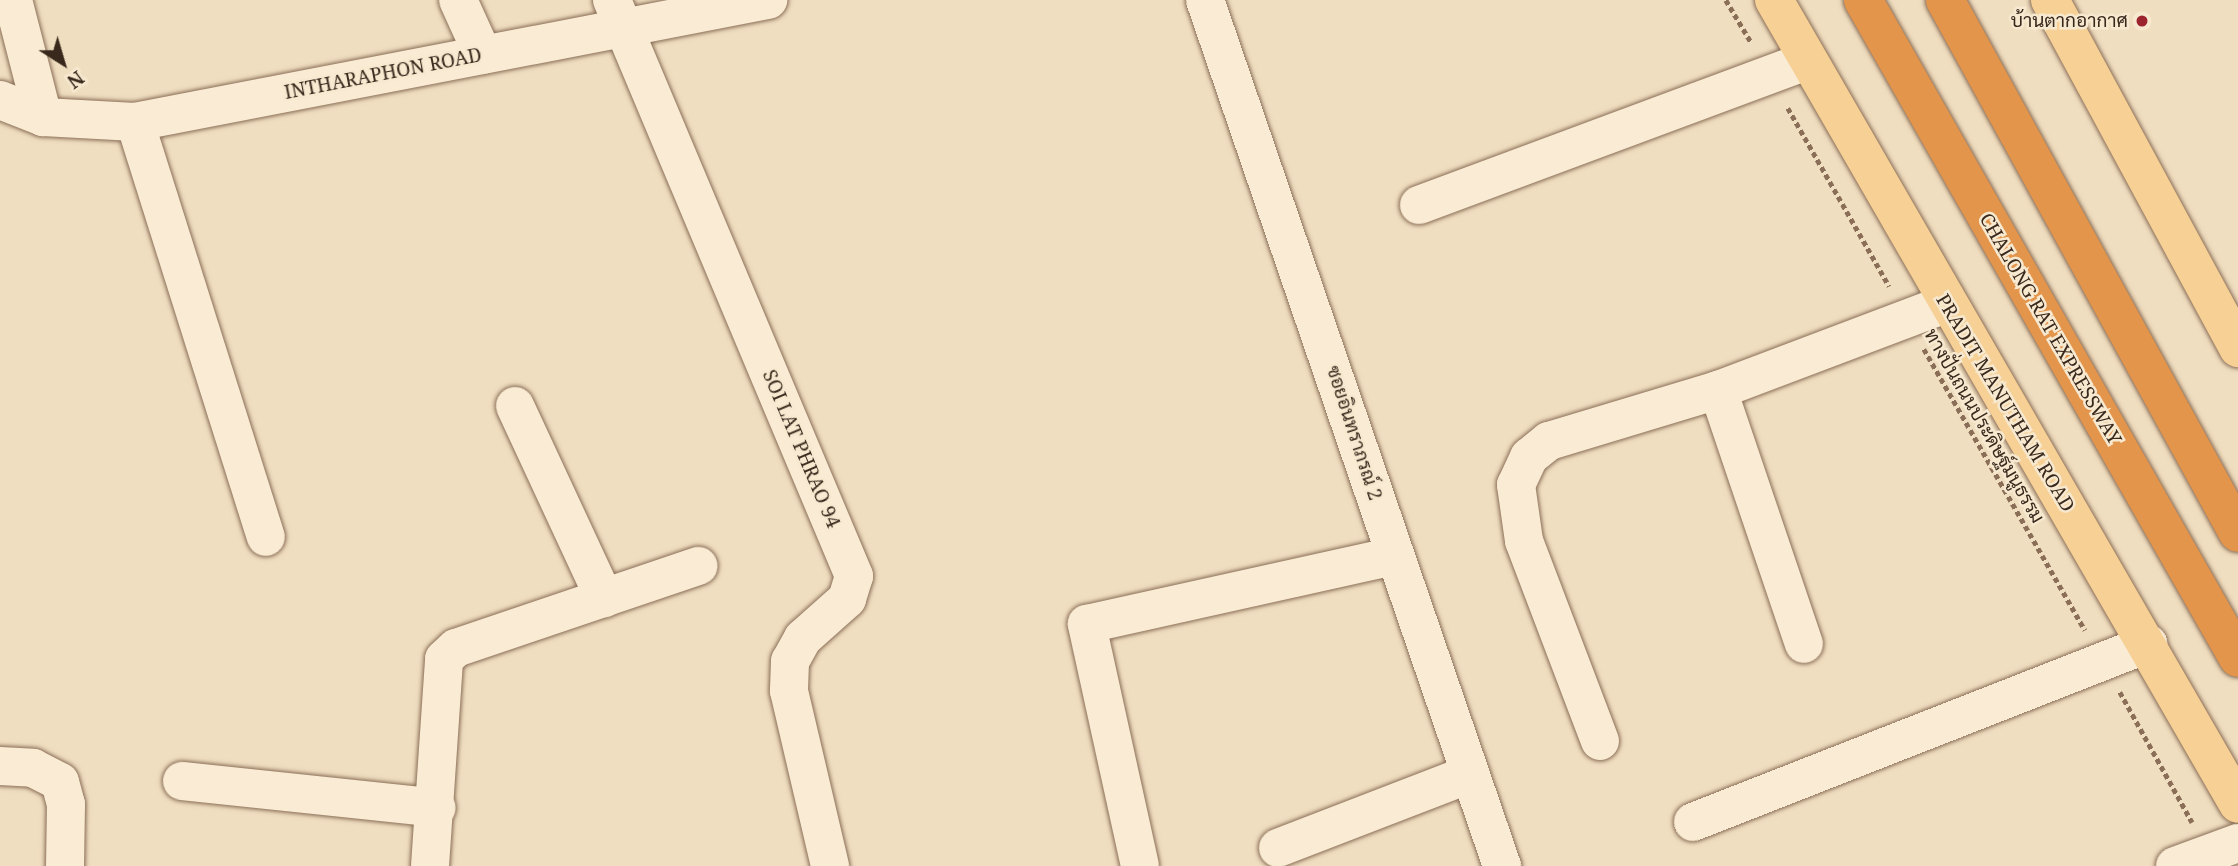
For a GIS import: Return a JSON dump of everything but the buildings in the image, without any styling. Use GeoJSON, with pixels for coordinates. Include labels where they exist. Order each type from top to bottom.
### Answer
{"type":"FeatureCollection","features":[{"type":"Feature","properties":{"kind":"highway","name":"CHALONG RAT EXPRESSWAY"},"geometry":{"type":"LineString","coordinates":[[1863,0],[2238,658]]}},
{"type":"Feature","properties":{"kind":"highway"},"geometry":{"type":"LineString","coordinates":[[1945,0],[2238,533]]}},
{"type":"Feature","properties":{"kind":"main road","name":"PRADIT MANUTHAM ROAD"},"geometry":{"type":"LineString","coordinates":[[1774,0],[1946,304],[2148,645],[2238,804]]}},
{"type":"Feature","properties":{"kind":"main road"},"geometry":{"type":"LineString","coordinates":[[2050,0],[2238,348]]}},
{"type":"Feature","properties":{"kind":"street"},"geometry":{"type":"LineString","coordinates":[[13,0],[43,117]]}},
{"type":"Feature","properties":{"kind":"street"},"geometry":{"type":"LineString","coordinates":[[458,0],[482,55]]}},
{"type":"Feature","properties":{"kind":"street","name":"INTHARAPHON ROAD"},"geometry":{"type":"LineString","coordinates":[[0,100],[43,117],[135,122],[482,55],[618,13],[768,0]]}},
{"type":"Feature","properties":{"kind":"street","name":"ซอยอินทราภรณ์ 2"},"geometry":{"type":"LineString","coordinates":[[1205,0],[1502,866]]}},
{"type":"Feature","properties":{"kind":"street","name":"SOI LAT PHRAO 94"},"geometry":{"type":"LineString","coordinates":[[618,13],[854,576],[847,599],[803,638],[790,660],[789,691],[830,866]]}},
{"type":"Feature","properties":{"kind":"street"},"geometry":{"type":"LineString","coordinates":[[1419,205],[1807,61]]}},
{"type":"Feature","properties":{"kind":"street"},"geometry":{"type":"LineString","coordinates":[[135,122],[266,537]]}},
{"type":"Feature","properties":{"kind":"street"},"geometry":{"type":"LineString","coordinates":[[1600,741],[1524,541],[1516,485],[1529,457],[1549,441],[1718,390],[1946,304]]}},
{"type":"Feature","properties":{"kind":"street"},"geometry":{"type":"LineString","coordinates":[[1718,390],[1804,644]]}},
{"type":"Feature","properties":{"kind":"street"},"geometry":{"type":"LineString","coordinates":[[515,406],[604,598]]}},
{"type":"Feature","properties":{"kind":"street"},"geometry":{"type":"LineString","coordinates":[[1140,866],[1087,624],[1394,556]]}},
{"type":"Feature","properties":{"kind":"street"},"geometry":{"type":"LineString","coordinates":[[430,866],[437,808],[444,659],[456,648],[698,566]]}},
{"type":"Feature","properties":{"kind":"street"},"geometry":{"type":"LineString","coordinates":[[1693,822],[2148,645]]}},
{"type":"Feature","properties":{"kind":"street"},"geometry":{"type":"LineString","coordinates":[[0,766],[33,768],[60,782],[66,804],[65,866]]}},
{"type":"Feature","properties":{"kind":"street"},"geometry":{"type":"LineString","coordinates":[[1278,848],[1470,774]]}},
{"type":"Feature","properties":{"kind":"street"},"geometry":{"type":"LineString","coordinates":[[182,782],[437,808]]}},
{"type":"Feature","properties":{"kind":"path","name":"ทางปั่นถนนประดิษฐ์มนูธรรม"},"geometry":{"type":"LineString","coordinates":[[1726,0],[2104,663],[2208,854]]}},
{"type":"Feature","properties":{"kind":"place","name":"บ้านตากอากาศ"},"geometry":{"type":"Point","coordinates":[2142,21]}}]}
